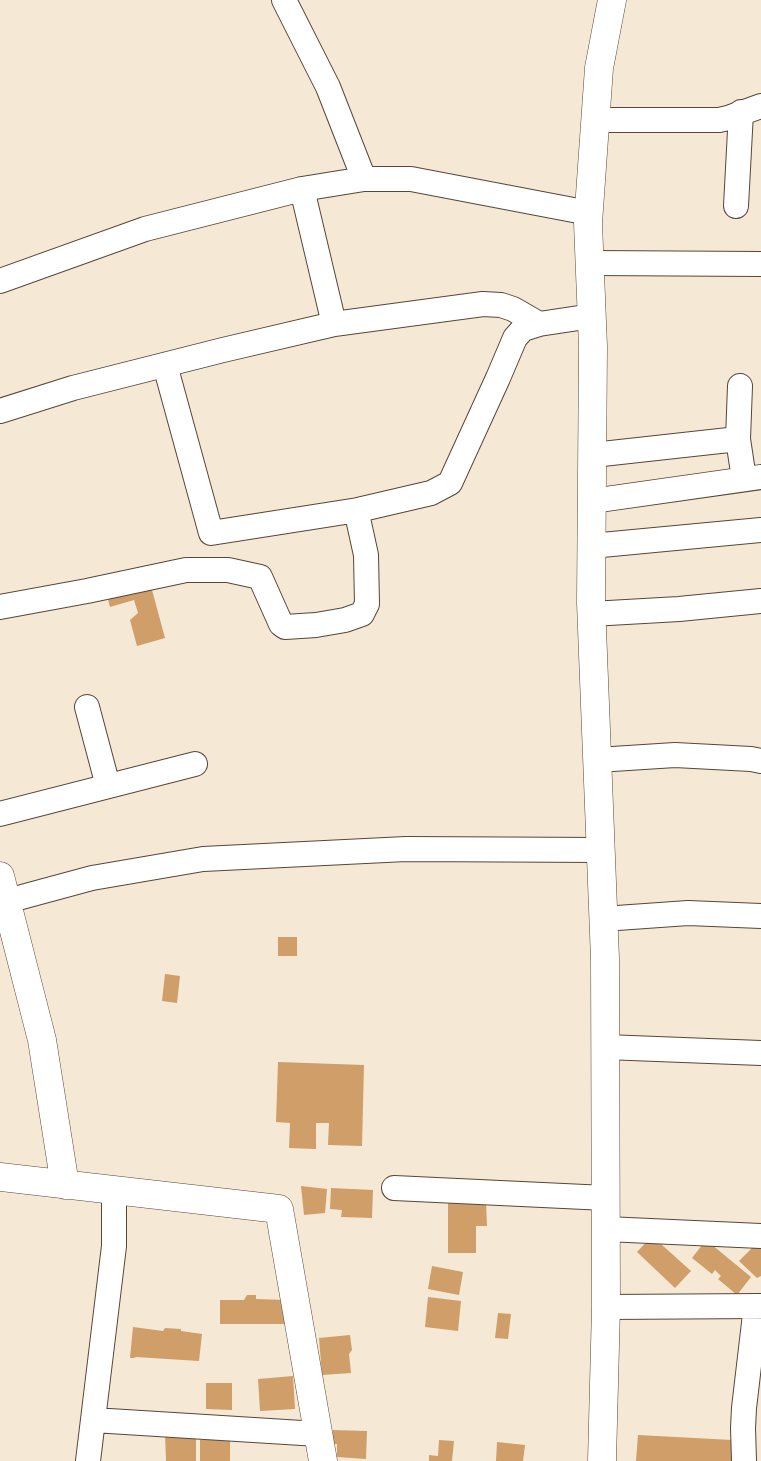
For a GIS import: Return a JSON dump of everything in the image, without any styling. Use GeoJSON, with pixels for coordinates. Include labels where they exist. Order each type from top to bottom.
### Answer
{"type":"FeatureCollection","features":[{"type":"Feature","properties":{"kind":"street"},"geometry":{"type":"LineString","coordinates":[[284,0],[328,87],[364,179]]}},
{"type":"Feature","properties":{"kind":"street"},"geometry":{"type":"LineString","coordinates":[[602,1461],[606,1307],[605,1047],[601,850],[592,614],[591,546],[594,370],[589,213],[599,68],[612,0]]}},
{"type":"Feature","properties":{"kind":"street"},"geometry":{"type":"LineString","coordinates":[[595,120],[719,120],[751,109]]}},
{"type":"Feature","properties":{"kind":"street"},"geometry":{"type":"LineString","coordinates":[[736,206],[751,109]]}},
{"type":"Feature","properties":{"kind":"street"},"geometry":{"type":"LineString","coordinates":[[0,281],[145,229],[302,190],[364,179],[411,179],[589,213]]}},
{"type":"Feature","properties":{"kind":"street"},"geometry":{"type":"LineString","coordinates":[[302,190],[334,324]]}},
{"type":"Feature","properties":{"kind":"street"},"geometry":{"type":"LineString","coordinates":[[590,263],[761,264]]}},
{"type":"Feature","properties":{"kind":"street"},"geometry":{"type":"LineString","coordinates":[[0,411],[73,388],[334,324],[483,304],[513,309],[539,324]]}},
{"type":"Feature","properties":{"kind":"street"},"geometry":{"type":"LineString","coordinates":[[165,365],[211,533],[358,510],[431,493],[450,483],[515,338],[523,329],[539,324],[592,316]]}},
{"type":"Feature","properties":{"kind":"street"},"geometry":{"type":"LineString","coordinates":[[592,501],[752,478],[738,440],[740,386]]}},
{"type":"Feature","properties":{"kind":"street"},"geometry":{"type":"LineString","coordinates":[[592,455],[738,440]]}},
{"type":"Feature","properties":{"kind":"street"},"geometry":{"type":"LineString","coordinates":[[0,607],[186,570],[228,570],[260,577],[281,624],[285,627],[345,620],[362,614],[367,604],[366,555],[356,514],[358,510]]}},
{"type":"Feature","properties":{"kind":"street"},"geometry":{"type":"LineString","coordinates":[[591,546],[761,530]]}},
{"type":"Feature","properties":{"kind":"street"},"geometry":{"type":"LineString","coordinates":[[592,614],[679,609],[761,601]]}},
{"type":"Feature","properties":{"kind":"street"},"geometry":{"type":"LineString","coordinates":[[87,707],[108,786]]}},
{"type":"Feature","properties":{"kind":"street"},"geometry":{"type":"LineString","coordinates":[[597,760],[675,755],[761,761]]}},
{"type":"Feature","properties":{"kind":"street"},"geometry":{"type":"LineString","coordinates":[[0,814],[195,764]]}},
{"type":"Feature","properties":{"kind":"street"},"geometry":{"type":"LineString","coordinates":[[65,1185],[42,1040],[3,889],[92,878],[203,859],[406,849],[601,850]]}},
{"type":"Feature","properties":{"kind":"street"},"geometry":{"type":"LineString","coordinates":[[603,919],[688,913],[761,916]]}},
{"type":"Feature","properties":{"kind":"street"},"geometry":{"type":"LineString","coordinates":[[605,1047],[761,1053]]}},
{"type":"Feature","properties":{"kind":"street"},"geometry":{"type":"LineString","coordinates":[[0,1177],[279,1209],[324,1461]]}},
{"type":"Feature","properties":{"kind":"street"},"geometry":{"type":"LineString","coordinates":[[394,1188],[606,1198]]}},
{"type":"Feature","properties":{"kind":"street"},"geometry":{"type":"LineString","coordinates":[[88,1461],[114,1246],[114,1191]]}},
{"type":"Feature","properties":{"kind":"street"},"geometry":{"type":"LineString","coordinates":[[606,1229],[761,1236]]}},
{"type":"Feature","properties":{"kind":"street"},"geometry":{"type":"LineString","coordinates":[[606,1307],[758,1306],[744,1408],[744,1461]]}},
{"type":"Feature","properties":{"kind":"street"},"geometry":{"type":"LineString","coordinates":[[93,1420],[318,1434]]}},
{"type":"Feature","properties":{"kind":"building"},"geometry":{"type":"Polygon","coordinates":[[[149,579],[165,638],[137,646],[130,620],[138,613],[134,600],[110,607],[106,591],[149,579]]]}},
{"type":"Feature","properties":{"kind":"building"},"geometry":{"type":"Polygon","coordinates":[[[278,937],[297,937],[297,956],[278,956],[278,937]]]}},
{"type":"Feature","properties":{"kind":"building"},"geometry":{"type":"Polygon","coordinates":[[[165,974],[180,976],[177,1003],[162,1001],[165,974]]]}},
{"type":"Feature","properties":{"kind":"building"},"geometry":{"type":"Polygon","coordinates":[[[278,1062],[364,1065],[362,1146],[328,1145],[329,1123],[316,1123],[316,1149],[289,1148],[290,1123],[276,1122],[278,1062]]]}},
{"type":"Feature","properties":{"kind":"building"},"geometry":{"type":"Polygon","coordinates":[[[301,1186],[327,1189],[325,1213],[304,1215],[301,1186]]]}},
{"type":"Feature","properties":{"kind":"building"},"geometry":{"type":"Polygon","coordinates":[[[331,1188],[373,1190],[372,1218],[341,1217],[342,1210],[330,1209],[331,1188]]]}},
{"type":"Feature","properties":{"kind":"building"},"geometry":{"type":"Polygon","coordinates":[[[448,1197],[486,1202],[487,1226],[476,1226],[476,1253],[448,1253],[448,1197]]]}},
{"type":"Feature","properties":{"kind":"building"},"geometry":{"type":"Polygon","coordinates":[[[652,1236],[691,1271],[675,1288],[637,1252],[652,1236]]]}},
{"type":"Feature","properties":{"kind":"building"},"geometry":{"type":"Polygon","coordinates":[[[761,1239],[761,1276],[757,1278],[739,1261],[761,1239]]]}},
{"type":"Feature","properties":{"kind":"building"},"geometry":{"type":"Polygon","coordinates":[[[706,1240],[751,1277],[737,1295],[718,1279],[721,1276],[715,1270],[712,1274],[692,1258],[706,1240]]]}},
{"type":"Feature","properties":{"kind":"building"},"geometry":{"type":"Polygon","coordinates":[[[432,1266],[463,1272],[459,1295],[428,1289],[432,1266]]]}},
{"type":"Feature","properties":{"kind":"building"},"geometry":{"type":"Polygon","coordinates":[[[247,1295],[256,1295],[256,1299],[286,1300],[286,1324],[220,1324],[220,1300],[244,1300],[247,1295]]]}},
{"type":"Feature","properties":{"kind":"building"},"geometry":{"type":"Polygon","coordinates":[[[428,1297],[461,1301],[458,1331],[425,1327],[428,1297]]]}},
{"type":"Feature","properties":{"kind":"building"},"geometry":{"type":"Polygon","coordinates":[[[498,1313],[511,1314],[508,1339],[495,1338],[498,1313]]]}},
{"type":"Feature","properties":{"kind":"building"},"geometry":{"type":"Polygon","coordinates":[[[133,1327],[163,1331],[165,1328],[181,1329],[181,1331],[202,1334],[199,1361],[130,1358],[133,1327]]]}},
{"type":"Feature","properties":{"kind":"building"},"geometry":{"type":"Polygon","coordinates":[[[350,1335],[352,1350],[349,1354],[351,1373],[322,1375],[319,1338],[350,1335]]]}},
{"type":"Feature","properties":{"kind":"building"},"geometry":{"type":"Polygon","coordinates":[[[293,1376],[295,1409],[260,1411],[258,1379],[293,1376]]]}},
{"type":"Feature","properties":{"kind":"building"},"geometry":{"type":"Polygon","coordinates":[[[206,1383],[232,1383],[232,1410],[206,1409],[206,1383]]]}},
{"type":"Feature","properties":{"kind":"building"},"geometry":{"type":"Polygon","coordinates":[[[333,1430],[367,1431],[366,1459],[337,1457],[337,1444],[332,1444],[333,1430]]]}},
{"type":"Feature","properties":{"kind":"building"},"geometry":{"type":"Polygon","coordinates":[[[165,1431],[196,1436],[196,1461],[166,1461],[165,1431]]]}},
{"type":"Feature","properties":{"kind":"building"},"geometry":{"type":"Polygon","coordinates":[[[638,1435],[732,1440],[733,1461],[636,1461],[638,1435]]]}},
{"type":"Feature","properties":{"kind":"building"},"geometry":{"type":"Polygon","coordinates":[[[200,1440],[230,1440],[230,1461],[200,1461],[200,1440]]]}},
{"type":"Feature","properties":{"kind":"building"},"geometry":{"type":"Polygon","coordinates":[[[439,1440],[454,1441],[452,1461],[429,1461],[429,1455],[438,1456],[439,1440]]]}},
{"type":"Feature","properties":{"kind":"building"},"geometry":{"type":"Polygon","coordinates":[[[497,1442],[525,1445],[523,1461],[496,1461],[497,1442]]]}}]}
